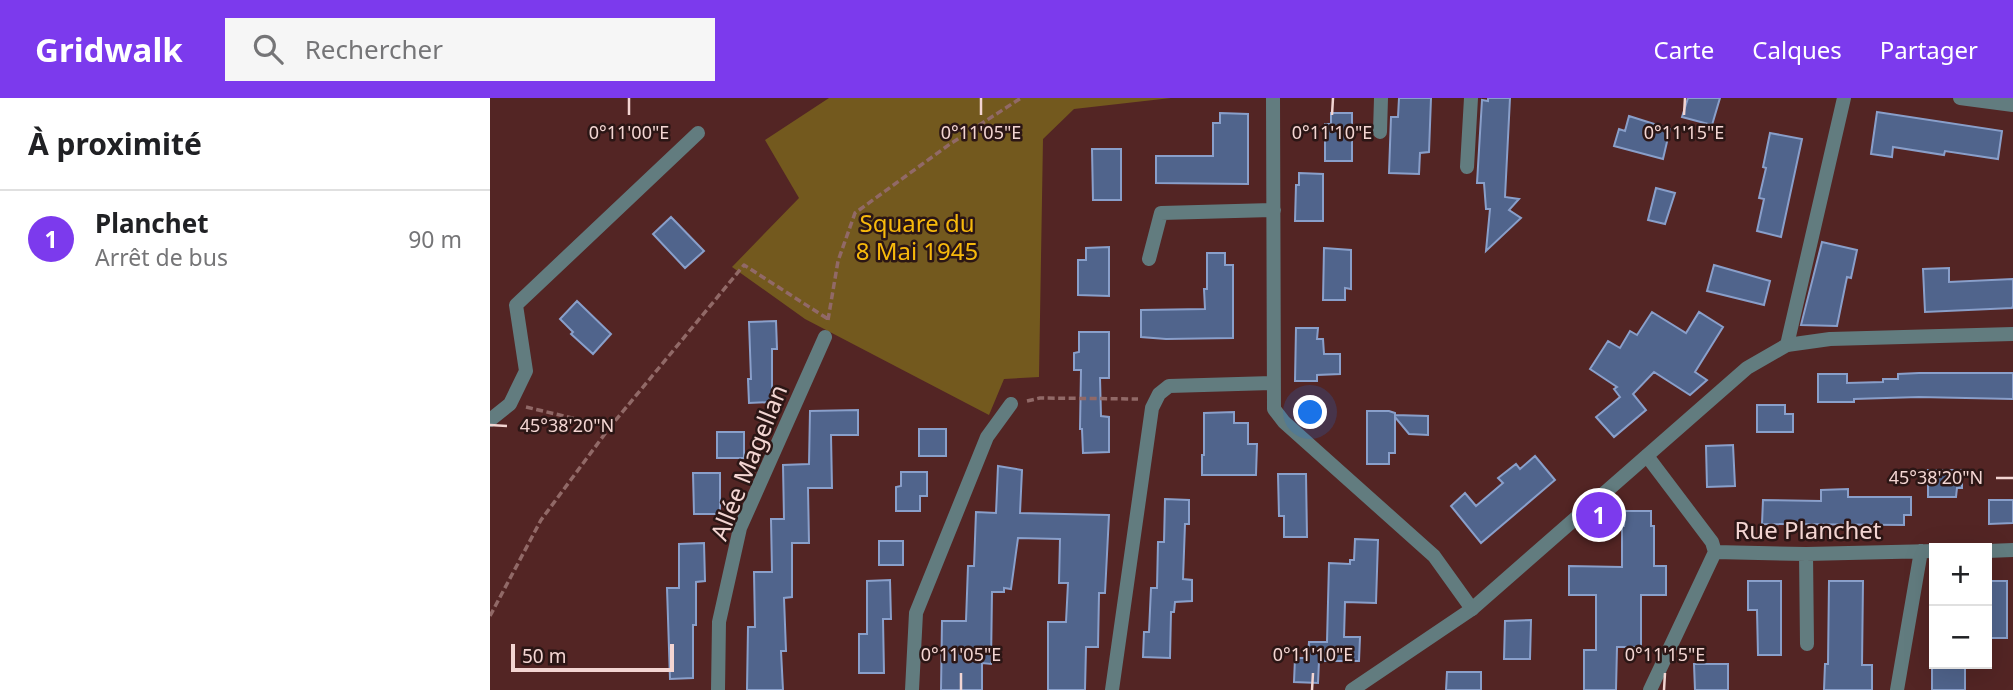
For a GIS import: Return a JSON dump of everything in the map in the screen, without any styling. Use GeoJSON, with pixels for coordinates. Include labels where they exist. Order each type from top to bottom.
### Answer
{"type":"FeatureCollection","features":[{"type":"Feature","properties":{"kind":"street"},"geometry":{"type":"LineString","coordinates":[[1273,98],[1274,409],[1284,422],[1434,556],[1472,608]]}},
{"type":"Feature","properties":{"kind":"street"},"geometry":{"type":"LineString","coordinates":[[1380,132],[1381,98]]}},
{"type":"Feature","properties":{"kind":"street"},"geometry":{"type":"LineString","coordinates":[[1466,167],[1471,98]]}},
{"type":"Feature","properties":{"kind":"street"},"geometry":{"type":"LineString","coordinates":[[1787,345],[1844,98]]}},
{"type":"Feature","properties":{"kind":"street"},"geometry":{"type":"LineString","coordinates":[[1960,98],[2013,106]]}},
{"type":"Feature","properties":{"kind":"street"},"geometry":{"type":"LineString","coordinates":[[490,420],[510,404],[526,371],[516,305],[698,133]]}},
{"type":"Feature","properties":{"kind":"street"},"geometry":{"type":"LineString","coordinates":[[1149,258],[1161,213],[1274,210]]}},
{"type":"Feature","properties":{"kind":"street"},"geometry":{"type":"LineString","coordinates":[[1352,690],[1472,608],[1746,368],[1787,345],[1830,339],[2013,334]]}},
{"type":"Feature","properties":{"kind":"street","name":"Allée Magellan"},"geometry":{"type":"LineString","coordinates":[[718,690],[719,622],[740,528],[825,338]]}},
{"type":"Feature","properties":{"kind":"street"},"geometry":{"type":"LineString","coordinates":[[1112,690],[1152,408],[1159,394],[1169,386],[1273,383]]}},
{"type":"Feature","properties":{"kind":"street"},"geometry":{"type":"LineString","coordinates":[[912,690],[916,613],[987,437],[1011,404]]}},
{"type":"Feature","properties":{"kind":"street","name":"Rue Planchet"},"geometry":{"type":"LineString","coordinates":[[1647,456],[1712,542],[1715,552],[1806,554],[1928,551]]}},
{"type":"Feature","properties":{"kind":"street"},"geometry":{"type":"LineString","coordinates":[[1992,551],[2013,550]]}},
{"type":"Feature","properties":{"kind":"street"},"geometry":{"type":"LineString","coordinates":[[1897,690],[1928,551]]}},
{"type":"Feature","properties":{"kind":"street"},"geometry":{"type":"LineString","coordinates":[[1650,690],[1715,552]]}},
{"type":"Feature","properties":{"kind":"street"},"geometry":{"type":"LineString","coordinates":[[1806,554],[1807,644]]}},
{"type":"Feature","properties":{"kind":"path"},"geometry":{"type":"LineString","coordinates":[[825,338],[838,261],[855,212],[950,144],[1021,98]]}},
{"type":"Feature","properties":{"kind":"path"},"geometry":{"type":"LineString","coordinates":[[490,616],[541,520],[610,428],[744,265],[828,319]]}},
{"type":"Feature","properties":{"kind":"path"},"geometry":{"type":"LineString","coordinates":[[1011,404],[1040,398],[1146,399],[1159,394]]}},
{"type":"Feature","properties":{"kind":"path"},"geometry":{"type":"LineString","coordinates":[[510,404],[610,428]]}},
{"type":"Feature","properties":{"kind":"green space","name":"Square du 8 Mai 1945"},"geometry":{"type":"Polygon","coordinates":[[[829,98],[1171,98],[1074,109],[1043,139],[1039,377],[1004,379],[989,415],[805,319],[732,267],[799,198],[765,140],[829,98]]]}},
{"type":"Feature","properties":{"kind":"building"},"geometry":{"type":"Polygon","coordinates":[[[1399,98],[1431,98],[1429,152],[1420,153],[1419,174],[1389,173],[1391,117],[1398,117],[1399,98]]]}},
{"type":"Feature","properties":{"kind":"building"},"geometry":{"type":"Polygon","coordinates":[[[1488,98],[1510,98],[1505,197],[1519,199],[1509,210],[1521,218],[1486,251],[1490,209],[1486,209],[1484,183],[1477,183],[1482,100],[1488,101],[1488,98]]]}},
{"type":"Feature","properties":{"kind":"building"},"geometry":{"type":"Polygon","coordinates":[[[1688,98],[1720,98],[1712,125],[1682,117],[1688,98]]]}},
{"type":"Feature","properties":{"kind":"building"},"geometry":{"type":"Polygon","coordinates":[[[1877,112],[2002,131],[1998,159],[1945,151],[1944,155],[1893,147],[1892,157],[1871,154],[1877,112]]]}},
{"type":"Feature","properties":{"kind":"building"},"geometry":{"type":"Polygon","coordinates":[[[1220,113],[1248,114],[1248,184],[1156,183],[1156,156],[1213,156],[1213,123],[1220,123],[1220,113]]]}},
{"type":"Feature","properties":{"kind":"building"},"geometry":{"type":"Polygon","coordinates":[[[1331,113],[1352,113],[1352,161],[1325,161],[1325,124],[1331,124],[1331,113]]]}},
{"type":"Feature","properties":{"kind":"building"},"geometry":{"type":"Polygon","coordinates":[[[1629,116],[1670,129],[1663,159],[1614,146],[1619,129],[1625,131],[1629,116]]]}},
{"type":"Feature","properties":{"kind":"building"},"geometry":{"type":"Polygon","coordinates":[[[1770,133],[1802,139],[1781,237],[1757,231],[1764,199],[1759,198],[1770,133]]]}},
{"type":"Feature","properties":{"kind":"building"},"geometry":{"type":"Polygon","coordinates":[[[1092,149],[1121,149],[1121,200],[1093,200],[1092,149]]]}},
{"type":"Feature","properties":{"kind":"building"},"geometry":{"type":"Polygon","coordinates":[[[1299,173],[1323,174],[1323,221],[1295,221],[1299,173]]]}},
{"type":"Feature","properties":{"kind":"building"},"geometry":{"type":"Polygon","coordinates":[[[1656,188],[1675,193],[1665,224],[1648,220],[1656,188]]]}},
{"type":"Feature","properties":{"kind":"building"},"geometry":{"type":"Polygon","coordinates":[[[671,217],[704,251],[685,268],[653,234],[671,217]]]}},
{"type":"Feature","properties":{"kind":"building"},"geometry":{"type":"Polygon","coordinates":[[[1822,242],[1857,250],[1851,278],[1847,277],[1837,326],[1801,325],[1822,242]]]}},
{"type":"Feature","properties":{"kind":"building"},"geometry":{"type":"Polygon","coordinates":[[[1109,247],[1109,296],[1078,295],[1078,260],[1086,260],[1086,248],[1109,247]]]}},
{"type":"Feature","properties":{"kind":"building"},"geometry":{"type":"Polygon","coordinates":[[[1324,248],[1351,250],[1351,289],[1345,288],[1345,300],[1323,300],[1324,248]]]}},
{"type":"Feature","properties":{"kind":"building"},"geometry":{"type":"Polygon","coordinates":[[[1207,253],[1225,253],[1225,265],[1233,265],[1233,338],[1141,337],[1141,310],[1205,309],[1207,253]]]}},
{"type":"Feature","properties":{"kind":"building"},"geometry":{"type":"Polygon","coordinates":[[[1714,265],[1770,281],[1764,305],[1707,291],[1714,265]]]}},
{"type":"Feature","properties":{"kind":"building"},"geometry":{"type":"Polygon","coordinates":[[[1949,268],[1949,282],[2013,279],[2012,308],[1925,312],[1923,269],[1949,268]]]}},
{"type":"Feature","properties":{"kind":"building"},"geometry":{"type":"Polygon","coordinates":[[[577,301],[611,334],[593,354],[571,334],[573,332],[560,319],[577,301]]]}},
{"type":"Feature","properties":{"kind":"building"},"geometry":{"type":"Polygon","coordinates":[[[1652,312],[1686,333],[1699,312],[1723,327],[1695,372],[1707,380],[1690,395],[1654,372],[1633,394],[1646,410],[1614,437],[1596,417],[1620,397],[1614,389],[1617,387],[1590,369],[1608,341],[1620,348],[1630,331],[1637,335],[1652,312]]]}},
{"type":"Feature","properties":{"kind":"building"},"geometry":{"type":"Polygon","coordinates":[[[776,321],[777,349],[772,349],[772,402],[749,403],[749,322],[776,321]]]}},
{"type":"Feature","properties":{"kind":"building"},"geometry":{"type":"Polygon","coordinates":[[[1296,328],[1318,328],[1317,339],[1323,339],[1324,354],[1340,354],[1340,374],[1317,375],[1317,381],[1295,381],[1296,328]]]}},
{"type":"Feature","properties":{"kind":"building"},"geometry":{"type":"Polygon","coordinates":[[[1079,332],[1109,332],[1109,378],[1100,378],[1101,416],[1109,417],[1109,452],[1083,453],[1080,429],[1081,370],[1074,370],[1074,353],[1079,352],[1079,332]]]}},
{"type":"Feature","properties":{"kind":"building"},"geometry":{"type":"Polygon","coordinates":[[[2013,373],[2013,399],[1919,397],[1818,402],[1818,374],[1847,374],[1847,383],[1883,382],[1883,379],[1898,379],[1898,374],[2013,373]]]}},
{"type":"Feature","properties":{"kind":"building"},"geometry":{"type":"Polygon","coordinates":[[[1757,405],[1785,405],[1785,414],[1793,414],[1793,432],[1757,432],[1757,405]]]}},
{"type":"Feature","properties":{"kind":"building"},"geometry":{"type":"Polygon","coordinates":[[[858,410],[858,435],[831,435],[832,488],[808,488],[809,543],[792,543],[792,597],[784,598],[786,651],[781,651],[783,690],[747,690],[748,627],[755,627],[754,572],[772,572],[771,519],[784,519],[783,465],[809,464],[810,411],[858,410]]]}},
{"type":"Feature","properties":{"kind":"building"},"geometry":{"type":"Polygon","coordinates":[[[1367,411],[1428,416],[1428,435],[1409,434],[1395,417],[1395,453],[1389,453],[1389,464],[1367,464],[1367,411]]]}},
{"type":"Feature","properties":{"kind":"building"},"geometry":{"type":"Polygon","coordinates":[[[1234,412],[1234,423],[1248,423],[1248,444],[1257,444],[1256,475],[1202,475],[1204,413],[1234,412]]]}},
{"type":"Feature","properties":{"kind":"building"},"geometry":{"type":"Polygon","coordinates":[[[919,429],[946,429],[946,456],[919,456],[919,429]]]}},
{"type":"Feature","properties":{"kind":"building"},"geometry":{"type":"Polygon","coordinates":[[[717,432],[744,432],[744,458],[717,458],[717,432]]]}},
{"type":"Feature","properties":{"kind":"building"},"geometry":{"type":"Polygon","coordinates":[[[1733,445],[1735,486],[1707,487],[1706,446],[1733,445]]]}},
{"type":"Feature","properties":{"kind":"building"},"geometry":{"type":"Polygon","coordinates":[[[1535,456],[1555,480],[1481,543],[1451,506],[1465,493],[1476,506],[1503,483],[1498,478],[1516,464],[1520,469],[1535,456]]]}},
{"type":"Feature","properties":{"kind":"building"},"geometry":{"type":"Polygon","coordinates":[[[998,466],[1022,470],[1020,513],[1109,515],[1105,593],[1099,593],[1098,647],[1086,647],[1085,690],[1048,690],[1048,622],[1066,622],[1068,583],[1059,583],[1060,539],[1018,538],[1011,589],[992,592],[991,664],[982,663],[982,690],[941,690],[942,621],[966,621],[968,566],[974,566],[976,512],[996,513],[998,466]]]}},
{"type":"Feature","properties":{"kind":"building"},"geometry":{"type":"Polygon","coordinates":[[[1928,470],[1962,470],[1962,488],[1957,488],[1956,497],[1928,497],[1928,470]]]}},
{"type":"Feature","properties":{"kind":"building"},"geometry":{"type":"Polygon","coordinates":[[[901,472],[927,472],[927,496],[920,496],[920,511],[896,511],[896,487],[901,486],[901,472]]]}},
{"type":"Feature","properties":{"kind":"building"},"geometry":{"type":"Polygon","coordinates":[[[693,473],[720,473],[720,514],[694,514],[693,473]]]}},
{"type":"Feature","properties":{"kind":"building"},"geometry":{"type":"Polygon","coordinates":[[[1278,474],[1306,474],[1307,537],[1284,537],[1284,516],[1279,516],[1278,474]]]}},
{"type":"Feature","properties":{"kind":"building"},"geometry":{"type":"Polygon","coordinates":[[[1848,489],[1848,497],[1911,497],[1911,515],[1904,515],[1904,525],[1762,524],[1763,500],[1821,501],[1821,490],[1848,489]]]}},
{"type":"Feature","properties":{"kind":"building"},"geometry":{"type":"Polygon","coordinates":[[[1165,499],[1189,500],[1189,524],[1185,524],[1183,579],[1192,580],[1192,601],[1175,602],[1174,612],[1171,612],[1170,658],[1143,657],[1144,632],[1149,632],[1151,588],[1157,588],[1158,542],[1164,542],[1165,499]]]}},
{"type":"Feature","properties":{"kind":"building"},"geometry":{"type":"Polygon","coordinates":[[[1989,500],[2013,500],[2013,523],[1989,524],[1989,500]]]}},
{"type":"Feature","properties":{"kind":"building"},"geometry":{"type":"Polygon","coordinates":[[[1625,511],[1651,511],[1651,526],[1654,526],[1654,566],[1666,566],[1666,595],[1641,595],[1641,647],[1617,647],[1616,690],[1584,690],[1584,650],[1596,650],[1596,595],[1569,595],[1569,566],[1622,567],[1622,526],[1625,511]]]}},
{"type":"Feature","properties":{"kind":"building"},"geometry":{"type":"Polygon","coordinates":[[[1355,539],[1378,540],[1376,603],[1345,602],[1344,637],[1360,637],[1359,661],[1319,661],[1318,683],[1294,682],[1295,658],[1308,658],[1309,642],[1327,642],[1329,563],[1350,564],[1350,560],[1354,560],[1355,539]]]}},
{"type":"Feature","properties":{"kind":"building"},"geometry":{"type":"Polygon","coordinates":[[[879,541],[903,541],[903,565],[879,565],[879,541]]]}},
{"type":"Feature","properties":{"kind":"building"},"geometry":{"type":"Polygon","coordinates":[[[704,543],[705,581],[696,582],[693,678],[670,679],[667,588],[679,588],[679,544],[704,543]]]}},
{"type":"Feature","properties":{"kind":"building"},"geometry":{"type":"Polygon","coordinates":[[[890,580],[891,619],[883,619],[884,673],[859,673],[859,634],[867,634],[867,581],[890,580]]]}},
{"type":"Feature","properties":{"kind":"building"},"geometry":{"type":"Polygon","coordinates":[[[1748,581],[1781,581],[1781,655],[1758,655],[1757,610],[1748,610],[1748,581]]]}},
{"type":"Feature","properties":{"kind":"building"},"geometry":{"type":"Polygon","coordinates":[[[1829,581],[1863,581],[1862,665],[1872,665],[1872,690],[1824,690],[1825,664],[1828,664],[1829,581]]]}},
{"type":"Feature","properties":{"kind":"building"},"geometry":{"type":"Polygon","coordinates":[[[1992,581],[2007,581],[2007,638],[1992,638],[1992,581]]]}},
{"type":"Feature","properties":{"kind":"building"},"geometry":{"type":"Polygon","coordinates":[[[1531,620],[1530,659],[1504,659],[1505,621],[1531,620]]]}},
{"type":"Feature","properties":{"kind":"building"},"geometry":{"type":"Polygon","coordinates":[[[1694,664],[1728,664],[1728,690],[1695,690],[1694,664]]]}},
{"type":"Feature","properties":{"kind":"building"},"geometry":{"type":"Polygon","coordinates":[[[1932,669],[1965,669],[1965,690],[1932,690],[1932,669]]]}},
{"type":"Feature","properties":{"kind":"building"},"geometry":{"type":"Polygon","coordinates":[[[1447,672],[1481,672],[1481,690],[1446,690],[1447,672]]]}},
{"type":"Feature","properties":{"kind":"place","name":"Planchet"},"geometry":{"type":"Point","coordinates":[1599,515]}}]}
